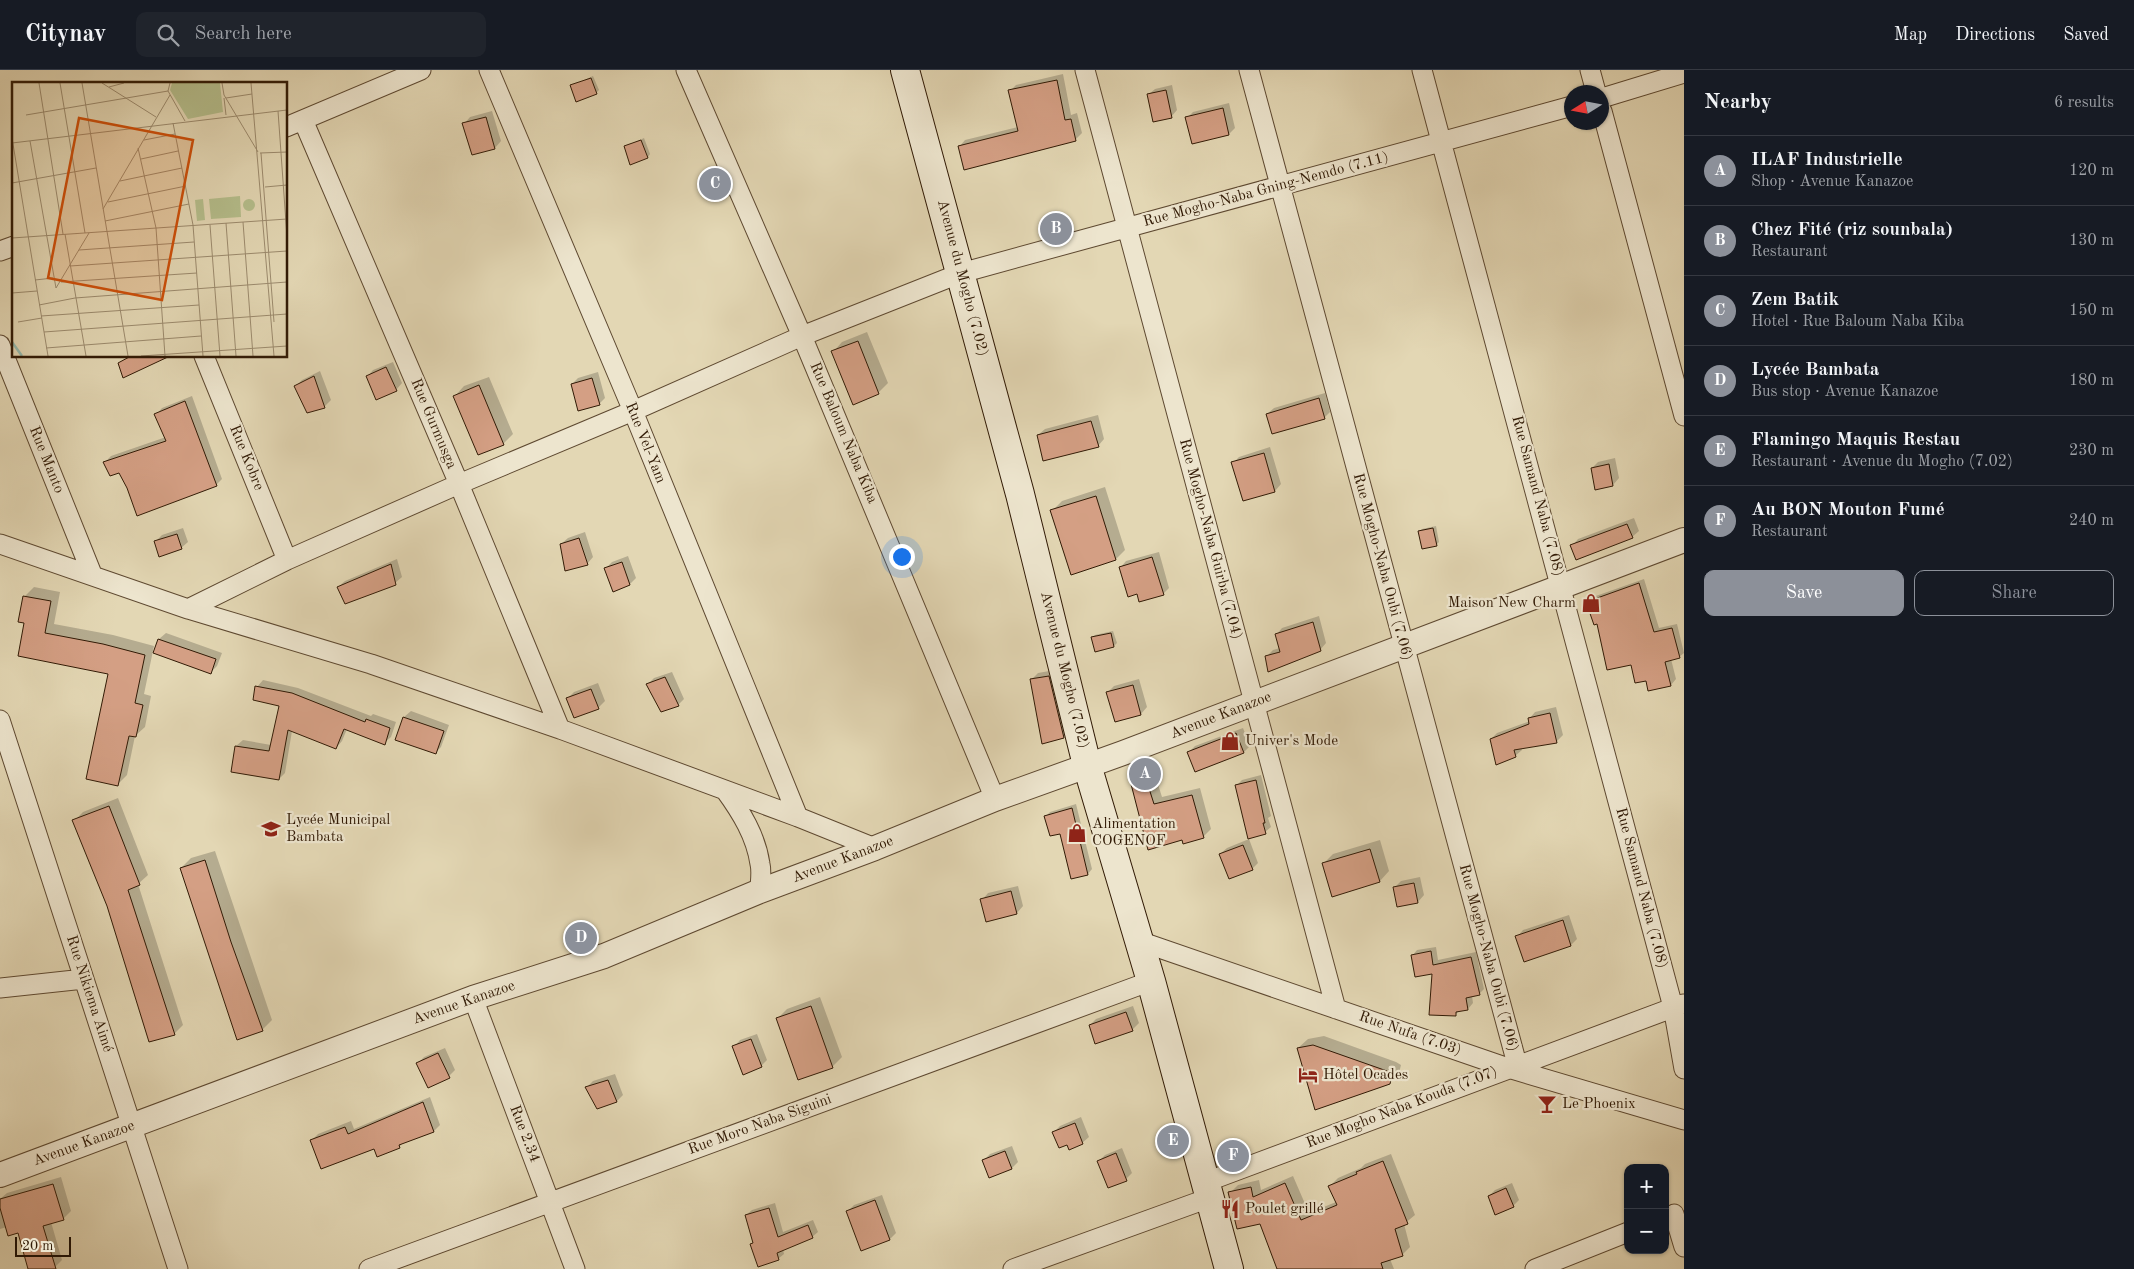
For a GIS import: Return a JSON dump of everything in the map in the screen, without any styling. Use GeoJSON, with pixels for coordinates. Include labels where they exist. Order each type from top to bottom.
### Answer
{"type":"FeatureCollection","features":[{"type":"Feature","properties":{"kind":"main road","name":"Avenue du Mogho (7.02)"},"geometry":{"type":"LineString","coordinates":[[905,70],[1020,494],[1087,765],[1139,941],[1229,1269]]}},
{"type":"Feature","properties":{"kind":"street"},"geometry":{"type":"LineString","coordinates":[[294,124],[421,70]]}},
{"type":"Feature","properties":{"kind":"street","name":"Rue Vel-Yam"},"geometry":{"type":"LineString","coordinates":[[488,70],[633,411],[798,817]]}},
{"type":"Feature","properties":{"kind":"street","name":"Rue Baloum Naba Kiba"},"geometry":{"type":"LineString","coordinates":[[686,70],[802,336],[995,799]]}},
{"type":"Feature","properties":{"kind":"street","name":"Rue Mogho-Naba Guirba (7.04)"},"geometry":{"type":"LineString","coordinates":[[1085,70],[1336,1009]]}},
{"type":"Feature","properties":{"kind":"street","name":"Rue Mogho-Naba Oubi (7.06)"},"geometry":{"type":"LineString","coordinates":[[1249,70],[1404,648],[1512,1066]]}},
{"type":"Feature","properties":{"kind":"street","name":"Rue Samand Naba (7.08)"},"geometry":{"type":"LineString","coordinates":[[1422,70],[1562,588],[1678,1005],[1684,1069]]}},
{"type":"Feature","properties":{"kind":"street"},"geometry":{"type":"LineString","coordinates":[[1590,70],[1594,85]]}},
{"type":"Feature","properties":{"kind":"street"},"geometry":{"type":"LineString","coordinates":[[1609,96],[1684,73]]}},
{"type":"Feature","properties":{"kind":"street","name":"Rue Mogho-Naba Gning-Nemdo (7.11)"},"geometry":{"type":"LineString","coordinates":[[188,609],[287,560],[459,484],[633,411],[802,336],[961,274],[1564,108]]}},
{"type":"Feature","properties":{"kind":"street","name":"Rue Gurmusga"},"geometry":{"type":"LineString","coordinates":[[294,124],[459,484],[560,729]]}},
{"type":"Feature","properties":{"kind":"street"},"geometry":{"type":"LineString","coordinates":[[1607,130],[1684,416]]}},
{"type":"Feature","properties":{"kind":"street"},"geometry":{"type":"LineString","coordinates":[[0,251],[12,247]]}},
{"type":"Feature","properties":{"kind":"street","name":"Rue Manto"},"geometry":{"type":"LineString","coordinates":[[0,345],[92,574]]}},
{"type":"Feature","properties":{"kind":"street","name":"Rue Kobre"},"geometry":{"type":"LineString","coordinates":[[205,358],[287,560]]}},
{"type":"Feature","properties":{"kind":"street","name":"Avenue Kanazoe"},"geometry":{"type":"LineString","coordinates":[[0,1175],[473,998],[604,956],[760,891],[875,848],[995,799],[1404,648],[1684,540]]}},
{"type":"Feature","properties":{"kind":"street"},"geometry":{"type":"LineString","coordinates":[[0,544],[92,574],[188,609],[371,664],[560,729],[798,817],[875,848]]}},
{"type":"Feature","properties":{"kind":"street","name":"Rue Nikiema Aimé"},"geometry":{"type":"LineString","coordinates":[[0,720],[178,1269]]}},
{"type":"Feature","properties":{"kind":"street"},"geometry":{"type":"LineString","coordinates":[[725,790],[745,818],[756,847],[760,864],[760,891]]}},
{"type":"Feature","properties":{"kind":"street","name":"Rue Nufa (7.03)"},"geometry":{"type":"LineString","coordinates":[[1139,941],[1336,1009],[1684,1120]]}},
{"type":"Feature","properties":{"kind":"street"},"geometry":{"type":"LineString","coordinates":[[0,988],[84,979]]}},
{"type":"Feature","properties":{"kind":"street","name":"Rue Moro Naba Siguini"},"geometry":{"type":"LineString","coordinates":[[369,1269],[1150,981]]}},
{"type":"Feature","properties":{"kind":"street","name":"Rue 2.34"},"geometry":{"type":"LineString","coordinates":[[473,998],[575,1269]]}},
{"type":"Feature","properties":{"kind":"street","name":"Rue Mogho Naba Kouda (7.07)"},"geometry":{"type":"LineString","coordinates":[[1012,1269],[1512,1066],[1678,1005]]}},
{"type":"Feature","properties":{"kind":"street"},"geometry":{"type":"LineString","coordinates":[[1674,1214],[1684,1247]]}},
{"type":"Feature","properties":{"kind":"street"},"geometry":{"type":"LineString","coordinates":[[1535,1269],[1624,1234]]}},
{"type":"Feature","properties":{"kind":"building"},"geometry":{"type":"Polygon","coordinates":[[[591,78],[597,94],[576,102],[570,85],[591,78]]]}},
{"type":"Feature","properties":{"kind":"building"},"geometry":{"type":"Polygon","coordinates":[[[1057,80],[1065,120],[1071,119],[1076,141],[964,170],[958,146],[1018,131],[1008,90],[1057,80]]]}},
{"type":"Feature","properties":{"kind":"building"},"geometry":{"type":"Polygon","coordinates":[[[1166,90],[1172,118],[1153,122],[1147,94],[1166,90]]]}},
{"type":"Feature","properties":{"kind":"building"},"geometry":{"type":"Polygon","coordinates":[[[1223,108],[1229,135],[1192,144],[1185,117],[1223,108]]]}},
{"type":"Feature","properties":{"kind":"building"},"geometry":{"type":"Polygon","coordinates":[[[486,117],[495,149],[472,155],[462,123],[486,117]]]}},
{"type":"Feature","properties":{"kind":"building"},"geometry":{"type":"Polygon","coordinates":[[[641,140],[648,158],[630,165],[624,146],[641,140]]]}},
{"type":"Feature","properties":{"kind":"building"},"geometry":{"type":"Polygon","coordinates":[[[858,341],[879,394],[853,405],[831,351],[858,341]]]}},
{"type":"Feature","properties":{"kind":"building"},"geometry":{"type":"Polygon","coordinates":[[[127,358],[166,358],[123,378],[118,363],[127,358]]]}},
{"type":"Feature","properties":{"kind":"building"},"geometry":{"type":"Polygon","coordinates":[[[386,367],[397,391],[376,400],[366,376],[386,367]]]}},
{"type":"Feature","properties":{"kind":"building"},"geometry":{"type":"Polygon","coordinates":[[[314,376],[325,408],[307,413],[294,386],[314,376]]]}},
{"type":"Feature","properties":{"kind":"building"},"geometry":{"type":"Polygon","coordinates":[[[592,378],[600,405],[578,411],[571,384],[592,378]]]}},
{"type":"Feature","properties":{"kind":"building"},"geometry":{"type":"Polygon","coordinates":[[[479,385],[504,445],[478,455],[453,396],[479,385]]]}},
{"type":"Feature","properties":{"kind":"building"},"geometry":{"type":"Polygon","coordinates":[[[1319,398],[1325,419],[1272,434],[1266,414],[1319,398]]]}},
{"type":"Feature","properties":{"kind":"building"},"geometry":{"type":"Polygon","coordinates":[[[185,401],[217,486],[137,516],[127,488],[119,473],[110,476],[103,462],[166,441],[154,414],[185,401]]]}},
{"type":"Feature","properties":{"kind":"building"},"geometry":{"type":"Polygon","coordinates":[[[1091,421],[1099,447],[1043,461],[1037,435],[1091,421]]]}},
{"type":"Feature","properties":{"kind":"building"},"geometry":{"type":"Polygon","coordinates":[[[1264,453],[1275,492],[1243,501],[1231,462],[1264,453]]]}},
{"type":"Feature","properties":{"kind":"building"},"geometry":{"type":"Polygon","coordinates":[[[1609,464],[1613,486],[1595,490],[1591,468],[1609,464]]]}},
{"type":"Feature","properties":{"kind":"building"},"geometry":{"type":"Polygon","coordinates":[[[1096,496],[1116,560],[1071,575],[1050,510],[1096,496]]]}},
{"type":"Feature","properties":{"kind":"building"},"geometry":{"type":"Polygon","coordinates":[[[1627,524],[1633,538],[1576,560],[1570,545],[1627,524]]]}},
{"type":"Feature","properties":{"kind":"building"},"geometry":{"type":"Polygon","coordinates":[[[1433,528],[1437,546],[1422,549],[1418,531],[1433,528]]]}},
{"type":"Feature","properties":{"kind":"building"},"geometry":{"type":"Polygon","coordinates":[[[177,534],[182,549],[159,557],[154,541],[177,534]]]}},
{"type":"Feature","properties":{"kind":"building"},"geometry":{"type":"Polygon","coordinates":[[[579,538],[588,565],[565,571],[560,544],[579,538]]]}},
{"type":"Feature","properties":{"kind":"building"},"geometry":{"type":"Polygon","coordinates":[[[1152,557],[1164,595],[1139,602],[1137,594],[1128,597],[1119,567],[1152,557]]]}},
{"type":"Feature","properties":{"kind":"building"},"geometry":{"type":"Polygon","coordinates":[[[622,562],[630,585],[613,592],[604,568],[622,562]]]}},
{"type":"Feature","properties":{"kind":"building"},"geometry":{"type":"Polygon","coordinates":[[[391,564],[396,585],[345,604],[337,587],[391,564]]]}},
{"type":"Feature","properties":{"kind":"building"},"geometry":{"type":"Polygon","coordinates":[[[1639,583],[1654,632],[1672,628],[1680,658],[1665,662],[1671,686],[1648,691],[1646,681],[1635,683],[1631,665],[1607,670],[1597,624],[1594,625],[1586,602],[1639,583]]]}},
{"type":"Feature","properties":{"kind":"building"},"geometry":{"type":"Polygon","coordinates":[[[23,596],[51,601],[45,633],[103,644],[145,655],[135,703],[143,705],[136,737],[129,736],[118,786],[86,779],[108,674],[18,656],[24,623],[18,622],[23,596]]]}},
{"type":"Feature","properties":{"kind":"building"},"geometry":{"type":"Polygon","coordinates":[[[1313,622],[1321,651],[1268,672],[1265,656],[1280,652],[1275,634],[1313,622]]]}},
{"type":"Feature","properties":{"kind":"building"},"geometry":{"type":"Polygon","coordinates":[[[1111,633],[1114,647],[1095,652],[1091,637],[1111,633]]]}},
{"type":"Feature","properties":{"kind":"building"},"geometry":{"type":"Polygon","coordinates":[[[158,639],[216,659],[211,674],[153,653],[158,639]]]}},
{"type":"Feature","properties":{"kind":"building"},"geometry":{"type":"Polygon","coordinates":[[[1049,676],[1064,738],[1042,744],[1030,679],[1049,676]]]}},
{"type":"Feature","properties":{"kind":"building"},"geometry":{"type":"Polygon","coordinates":[[[665,677],[679,706],[661,712],[646,684],[665,677]]]}},
{"type":"Feature","properties":{"kind":"building"},"geometry":{"type":"Polygon","coordinates":[[[1133,685],[1141,715],[1115,722],[1106,692],[1133,685]]]}},
{"type":"Feature","properties":{"kind":"building"},"geometry":{"type":"Polygon","coordinates":[[[255,686],[292,693],[365,722],[366,719],[390,728],[385,745],[344,729],[336,749],[288,730],[279,780],[231,772],[235,746],[269,751],[279,706],[253,700],[255,686]]]}},
{"type":"Feature","properties":{"kind":"building"},"geometry":{"type":"Polygon","coordinates":[[[591,689],[599,709],[574,718],[566,698],[591,689]]]}},
{"type":"Feature","properties":{"kind":"building"},"geometry":{"type":"Polygon","coordinates":[[[1550,713],[1557,743],[1514,750],[1516,757],[1496,765],[1490,739],[1529,724],[1528,718],[1550,713]]]}},
{"type":"Feature","properties":{"kind":"building"},"geometry":{"type":"Polygon","coordinates":[[[403,717],[444,731],[436,754],[395,740],[403,717]]]}},
{"type":"Feature","properties":{"kind":"building"},"geometry":{"type":"Polygon","coordinates":[[[1236,733],[1244,753],[1195,772],[1187,752],[1236,733]]]}},
{"type":"Feature","properties":{"kind":"building"},"geometry":{"type":"Polygon","coordinates":[[[1146,779],[1154,804],[1192,795],[1204,838],[1183,844],[1182,840],[1148,850],[1131,784],[1146,779]]]}},
{"type":"Feature","properties":{"kind":"building"},"geometry":{"type":"Polygon","coordinates":[[[1256,780],[1266,834],[1248,839],[1235,785],[1256,780]]]}},
{"type":"Feature","properties":{"kind":"building"},"geometry":{"type":"Polygon","coordinates":[[[109,806],[140,885],[128,890],[175,1035],[149,1042],[107,906],[72,820],[109,806]]]}},
{"type":"Feature","properties":{"kind":"building"},"geometry":{"type":"Polygon","coordinates":[[[1072,808],[1088,875],[1071,879],[1060,834],[1050,836],[1044,816],[1072,808]]]}},
{"type":"Feature","properties":{"kind":"building"},"geometry":{"type":"Polygon","coordinates":[[[1243,845],[1253,870],[1229,879],[1219,854],[1243,845]]]}},
{"type":"Feature","properties":{"kind":"building"},"geometry":{"type":"Polygon","coordinates":[[[1370,849],[1380,882],[1332,897],[1322,863],[1370,849]]]}},
{"type":"Feature","properties":{"kind":"building"},"geometry":{"type":"Polygon","coordinates":[[[205,860],[231,942],[263,1031],[237,1040],[180,868],[205,860]]]}},
{"type":"Feature","properties":{"kind":"building"},"geometry":{"type":"Polygon","coordinates":[[[1414,883],[1418,903],[1397,907],[1393,887],[1414,883]]]}},
{"type":"Feature","properties":{"kind":"building"},"geometry":{"type":"Polygon","coordinates":[[[1011,891],[1017,914],[986,922],[980,899],[1011,891]]]}},
{"type":"Feature","properties":{"kind":"building"},"geometry":{"type":"Polygon","coordinates":[[[1563,920],[1571,946],[1524,962],[1515,936],[1563,920]]]}},
{"type":"Feature","properties":{"kind":"building"},"geometry":{"type":"Polygon","coordinates":[[[1431,951],[1433,965],[1471,957],[1480,995],[1466,998],[1468,1010],[1456,1012],[1456,1016],[1429,1015],[1432,974],[1415,977],[1411,955],[1431,951]]]}},
{"type":"Feature","properties":{"kind":"building"},"geometry":{"type":"Polygon","coordinates":[[[811,1006],[833,1068],[798,1080],[776,1018],[811,1006]]]}},
{"type":"Feature","properties":{"kind":"building"},"geometry":{"type":"Polygon","coordinates":[[[1126,1012],[1133,1031],[1095,1044],[1089,1025],[1126,1012]]]}},
{"type":"Feature","properties":{"kind":"building"},"geometry":{"type":"Polygon","coordinates":[[[751,1039],[762,1067],[743,1075],[732,1046],[751,1039]]]}},
{"type":"Feature","properties":{"kind":"building"},"geometry":{"type":"Polygon","coordinates":[[[1313,1045],[1387,1071],[1392,1075],[1390,1084],[1315,1110],[1297,1048],[1313,1045]]]}},
{"type":"Feature","properties":{"kind":"building"},"geometry":{"type":"Polygon","coordinates":[[[438,1053],[450,1078],[428,1088],[416,1063],[438,1053]]]}},
{"type":"Feature","properties":{"kind":"building"},"geometry":{"type":"Polygon","coordinates":[[[608,1080],[617,1102],[597,1109],[585,1087],[608,1080]]]}},
{"type":"Feature","properties":{"kind":"building"},"geometry":{"type":"Polygon","coordinates":[[[423,1102],[434,1132],[399,1145],[400,1148],[377,1157],[374,1149],[321,1169],[310,1140],[345,1127],[348,1134],[423,1102]]]}},
{"type":"Feature","properties":{"kind":"building"},"geometry":{"type":"Polygon","coordinates":[[[1075,1123],[1083,1144],[1069,1150],[1067,1145],[1059,1148],[1052,1132],[1075,1123]]]}},
{"type":"Feature","properties":{"kind":"building"},"geometry":{"type":"Polygon","coordinates":[[[1005,1151],[1012,1169],[989,1178],[982,1160],[1005,1151]]]}},
{"type":"Feature","properties":{"kind":"building"},"geometry":{"type":"Polygon","coordinates":[[[1116,1153],[1127,1181],[1108,1188],[1097,1161],[1116,1153]]]}},
{"type":"Feature","properties":{"kind":"building"},"geometry":{"type":"Polygon","coordinates":[[[1383,1161],[1408,1224],[1395,1229],[1403,1256],[1381,1263],[1383,1269],[1277,1269],[1260,1224],[1237,1229],[1228,1192],[1251,1187],[1253,1197],[1285,1183],[1301,1220],[1337,1205],[1328,1186],[1383,1161]]]}},
{"type":"Feature","properties":{"kind":"building"},"geometry":{"type":"Polygon","coordinates":[[[53,1184],[64,1220],[43,1226],[56,1269],[28,1269],[18,1233],[8,1236],[0,1208],[0,1199],[53,1184]]]}},
{"type":"Feature","properties":{"kind":"building"},"geometry":{"type":"Polygon","coordinates":[[[1506,1188],[1514,1207],[1495,1215],[1488,1196],[1506,1188]]]}},
{"type":"Feature","properties":{"kind":"building"},"geometry":{"type":"Polygon","coordinates":[[[875,1200],[890,1240],[861,1251],[846,1211],[875,1200]]]}},
{"type":"Feature","properties":{"kind":"building"},"geometry":{"type":"Polygon","coordinates":[[[769,1208],[778,1237],[808,1225],[813,1238],[777,1253],[779,1260],[758,1267],[750,1244],[753,1243],[745,1215],[769,1208]]]}},
{"type":"Feature","properties":{"kind":"place","name":"Zem Batik"},"geometry":{"type":"Point","coordinates":[715,184]}},
{"type":"Feature","properties":{"kind":"place","name":"Chez Fité (riz sounbala)"},"geometry":{"type":"Point","coordinates":[1056,229]}},
{"type":"Feature","properties":{"kind":"place","name":"Maison New Charm"},"geometry":{"type":"Point","coordinates":[1591,603]}},
{"type":"Feature","properties":{"kind":"place","name":"Univer's Mode"},"geometry":{"type":"Point","coordinates":[1230,741]}},
{"type":"Feature","properties":{"kind":"place","name":"ILAF Industrielle"},"geometry":{"type":"Point","coordinates":[1145,774]}},
{"type":"Feature","properties":{"kind":"place","name":"Lycée Municipal Bambata"},"geometry":{"type":"Point","coordinates":[271,829]}},
{"type":"Feature","properties":{"kind":"place","name":"Alimentation COGENOF"},"geometry":{"type":"Point","coordinates":[1077,833]}},
{"type":"Feature","properties":{"kind":"place","name":"Lycée Bambata"},"geometry":{"type":"Point","coordinates":[581,938]}},
{"type":"Feature","properties":{"kind":"place","name":"Hôtel Ocades"},"geometry":{"type":"Point","coordinates":[1308,1075]}},
{"type":"Feature","properties":{"kind":"place","name":"Le Phoenix"},"geometry":{"type":"Point","coordinates":[1547,1104]}},
{"type":"Feature","properties":{"kind":"place","name":"Flamingo Maquis Restau"},"geometry":{"type":"Point","coordinates":[1173,1141]}},
{"type":"Feature","properties":{"kind":"place","name":"Au BON Mouton Fumé"},"geometry":{"type":"Point","coordinates":[1233,1156]}},
{"type":"Feature","properties":{"kind":"place","name":"Poulet grillé"},"geometry":{"type":"Point","coordinates":[1230,1209]}}]}
